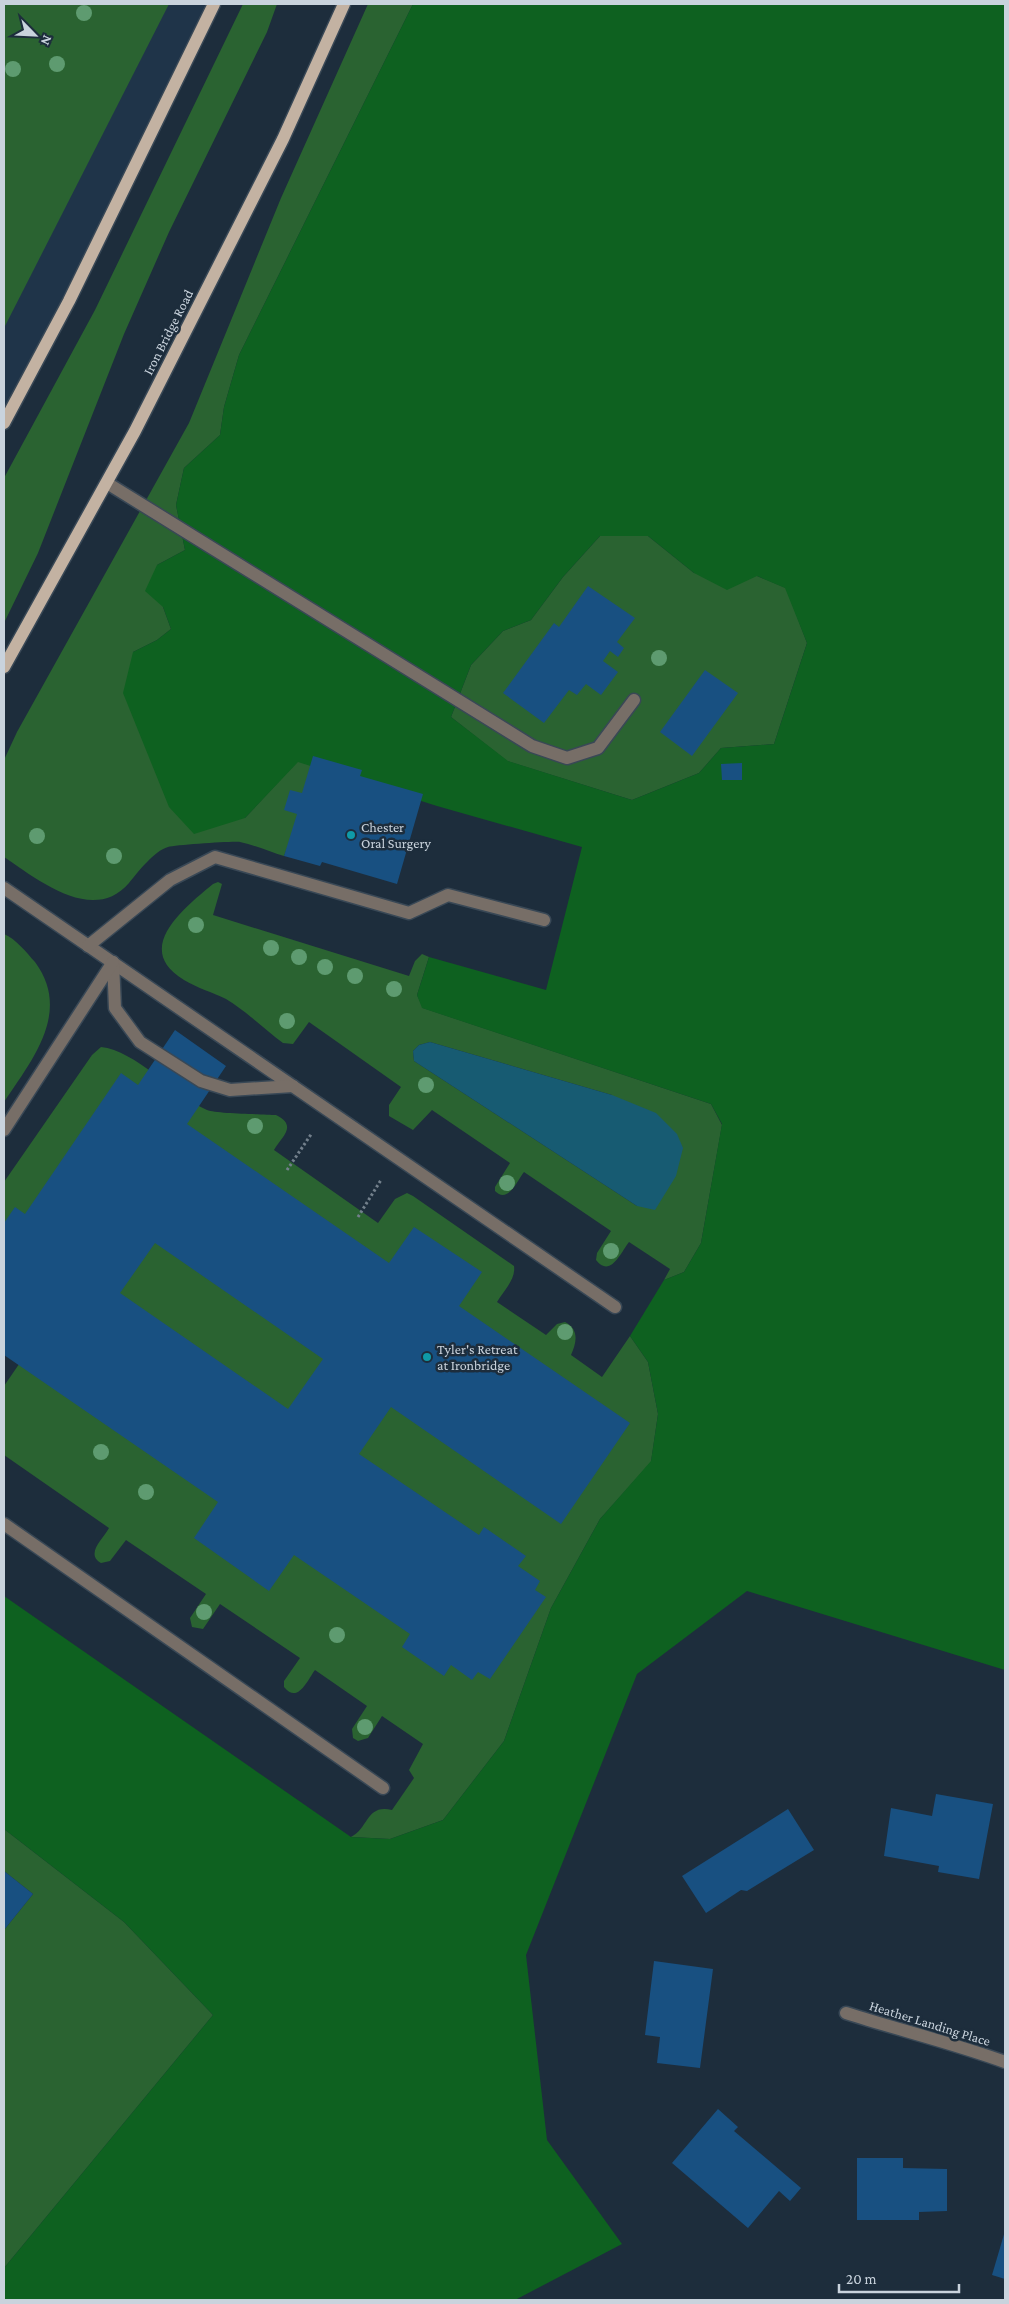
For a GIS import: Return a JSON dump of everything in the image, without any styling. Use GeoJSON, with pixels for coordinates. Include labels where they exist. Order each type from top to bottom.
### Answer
{"type":"FeatureCollection","features":[{"type":"Feature","properties":{"kind":"main road"},"geometry":{"type":"LineString","coordinates":[[4,423],[69,301],[214,4]]}},
{"type":"Feature","properties":{"kind":"main road","name":"Iron Bridge Road"},"geometry":{"type":"LineString","coordinates":[[4,667],[107,483],[282,139],[344,4]]}},
{"type":"Feature","properties":{"kind":"street"},"geometry":{"type":"LineString","coordinates":[[107,483],[532,746],[567,758],[598,748],[634,700]]}},
{"type":"Feature","properties":{"kind":"street"},"geometry":{"type":"LineString","coordinates":[[88,946],[170,880],[215,857],[409,913],[448,895],[544,920]]}},
{"type":"Feature","properties":{"kind":"street"},"geometry":{"type":"LineString","coordinates":[[4,888],[615,1307]]}},
{"type":"Feature","properties":{"kind":"street"},"geometry":{"type":"LineString","coordinates":[[113,962],[115,1008],[140,1042],[200,1081],[230,1090],[293,1086]]}},
{"type":"Feature","properties":{"kind":"street"},"geometry":{"type":"LineString","coordinates":[[4,1130],[113,962]]}},
{"type":"Feature","properties":{"kind":"street"},"geometry":{"type":"LineString","coordinates":[[4,1524],[384,1788]]}},
{"type":"Feature","properties":{"kind":"street","name":"Heather Landing Place"},"geometry":{"type":"LineString","coordinates":[[846,2012],[921,2037],[970,2049],[1005,2062]]}},
{"type":"Feature","properties":{"kind":"path"},"geometry":{"type":"LineString","coordinates":[[287,1170],[327,1110]]}},
{"type":"Feature","properties":{"kind":"path"},"geometry":{"type":"LineString","coordinates":[[358,1217],[396,1157]]}},
{"type":"Feature","properties":{"kind":"shaded area"},"geometry":{"type":"Polygon","coordinates":[[[4,4],[211,4],[4,418],[4,4]]]}},
{"type":"Feature","properties":{"kind":"shaded area"},"geometry":{"type":"Polygon","coordinates":[[[430,1042],[612,1095],[656,1113],[677,1134],[683,1148],[676,1176],[655,1210],[637,1206],[414,1061],[413,1051],[419,1045],[430,1042]]]}},
{"type":"Feature","properties":{"kind":"green space"},"geometry":{"type":"Polygon","coordinates":[[[4,4],[169,4],[4,328],[4,4]]]}},
{"type":"Feature","properties":{"kind":"green space"},"geometry":{"type":"Polygon","coordinates":[[[243,4],[277,4],[267,32],[169,232],[124,334],[38,553],[4,623],[4,478],[95,310],[243,4]]]}},
{"type":"Feature","properties":{"kind":"green space"},"geometry":{"type":"Polygon","coordinates":[[[368,4],[413,4],[239,355],[224,407],[220,435],[184,468],[176,505],[185,550],[157,565],[163,607],[171,629],[157,640],[133,652],[245,818],[298,761],[318,768],[284,856],[240,842],[168,847],[152,857],[129,883],[115,895],[99,900],[82,899],[65,894],[32,876],[4,857],[4,760],[17,732],[189,423],[281,198],[368,4]]]}},
{"type":"Feature","properties":{"kind":"green space"},"geometry":{"type":"Polygon","coordinates":[[[413,4],[1005,4],[1005,1670],[747,1591],[637,1674],[526,1955],[547,2140],[622,2244],[515,2300],[4,2300],[4,2268],[213,2015],[124,1922],[4,1829],[4,1596],[351,1837],[390,1839],[443,1820],[504,1741],[551,1608],[600,1519],[651,1461],[658,1414],[648,1362],[630,1336],[664,1280],[684,1272],[701,1243],[722,1124],[711,1104],[422,1008],[417,995],[429,957],[546,990],[582,847],[437,806],[298,762],[245,818],[194,834],[169,807],[123,693],[133,652],[157,640],[171,629],[163,607],[145,591],[157,565],[185,550],[176,505],[184,468],[220,435],[224,407],[239,355],[413,4]],[[600,536],[563,577],[531,620],[503,631],[471,665],[451,717],[508,761],[632,800],[699,773],[721,748],[774,744],[807,643],[785,588],[757,576],[727,590],[694,573],[648,536],[600,536]]]}},
{"type":"Feature","properties":{"kind":"green space"},"geometry":{"type":"Polygon","coordinates":[[[600,536],[648,536],[694,573],[757,576],[786,588],[807,643],[774,744],[721,748],[699,773],[632,800],[507,761],[451,717],[471,665],[503,631],[531,620],[563,577],[600,536]]]}},
{"type":"Feature","properties":{"kind":"green space"},"geometry":{"type":"Polygon","coordinates":[[[218,882],[222,884],[213,915],[409,976],[415,961],[422,954],[429,957],[417,995],[423,1008],[711,1104],[722,1125],[701,1243],[684,1272],[664,1280],[670,1269],[629,1242],[614,1262],[606,1266],[601,1265],[596,1260],[597,1253],[611,1231],[524,1172],[508,1193],[504,1195],[495,1191],[495,1187],[510,1163],[432,1110],[413,1130],[389,1116],[389,1105],[401,1087],[309,1022],[293,1044],[283,1043],[226,999],[189,983],[169,968],[163,955],[163,942],[168,929],[189,905],[213,884],[218,882]],[[430,1042],[419,1045],[413,1051],[414,1061],[637,1206],[612,1095],[430,1042]]]}},
{"type":"Feature","properties":{"kind":"green space"},"geometry":{"type":"Polygon","coordinates":[[[4,934],[17,942],[35,962],[45,981],[50,999],[49,1017],[44,1035],[26,1069],[4,1102],[4,934]]]}},
{"type":"Feature","properties":{"kind":"green space","name":"Tyler's Retreat at Ironbridge"},"geometry":{"type":"Polygon","coordinates":[[[101,1047],[127,1056],[182,1095],[207,1110],[276,1115],[283,1119],[287,1127],[286,1131],[274,1150],[378,1223],[395,1199],[407,1193],[413,1196],[514,1266],[511,1281],[497,1302],[546,1335],[557,1324],[565,1322],[570,1325],[576,1336],[571,1355],[602,1377],[630,1336],[648,1362],[658,1414],[651,1462],[600,1519],[551,1608],[504,1741],[443,1820],[390,1839],[351,1837],[357,1833],[368,1818],[377,1810],[392,1810],[414,1778],[409,1770],[423,1744],[382,1716],[368,1738],[358,1741],[353,1738],[352,1729],[367,1706],[315,1670],[302,1689],[294,1693],[289,1692],[284,1687],[284,1681],[300,1658],[220,1604],[203,1629],[192,1627],[190,1618],[206,1594],[126,1540],[110,1561],[101,1563],[95,1555],[95,1551],[109,1528],[4,1455],[4,1386],[26,1354],[4,1336],[4,1182],[92,1055],[101,1047]]]}},
{"type":"Feature","properties":{"kind":"green space"},"geometry":{"type":"Polygon","coordinates":[[[4,1829],[124,1922],[213,2015],[4,2268],[4,1930],[33,1894],[4,1871],[4,1829]]]}},
{"type":"Feature","properties":{"kind":"building"},"geometry":{"type":"Polygon","coordinates":[[[588,586],[635,618],[617,642],[624,648],[618,657],[610,651],[603,661],[618,672],[601,695],[586,684],[577,695],[569,690],[544,723],[503,693],[554,623],[559,627],[588,586]]]}},
{"type":"Feature","properties":{"kind":"building"},"geometry":{"type":"Polygon","coordinates":[[[705,670],[738,693],[692,756],[660,732],[705,670]]]}},
{"type":"Feature","properties":{"kind":"building","name":"Chester Oral Surgery"},"geometry":{"type":"Polygon","coordinates":[[[313,756],[362,770],[360,776],[423,794],[397,884],[322,862],[320,866],[284,856],[297,814],[284,810],[290,790],[302,793],[313,756]]]}},
{"type":"Feature","properties":{"kind":"building"},"geometry":{"type":"Polygon","coordinates":[[[742,763],[742,780],[722,780],[721,764],[742,763]]]}},
{"type":"Feature","properties":{"kind":"building","name":"Tyler's Retreat at Ironbridge"},"geometry":{"type":"Polygon","coordinates":[[[175,1030],[226,1066],[187,1124],[389,1263],[414,1227],[482,1272],[459,1306],[630,1423],[561,1524],[391,1407],[359,1454],[479,1535],[484,1527],[526,1556],[518,1566],[540,1581],[535,1590],[546,1597],[490,1679],[478,1672],[472,1680],[451,1665],[444,1676],[402,1647],[410,1634],[294,1555],[269,1591],[194,1538],[218,1502],[4,1355],[4,1223],[15,1207],[25,1214],[121,1073],[138,1085],[175,1030]],[[155,1243],[120,1293],[288,1409],[323,1359],[155,1243]]]}},
{"type":"Feature","properties":{"kind":"building"},"geometry":{"type":"Polygon","coordinates":[[[936,1794],[993,1804],[979,1879],[938,1872],[939,1866],[884,1856],[891,1808],[932,1816],[936,1794]]]}},
{"type":"Feature","properties":{"kind":"building"},"geometry":{"type":"Polygon","coordinates":[[[788,1809],[814,1850],[747,1891],[741,1890],[706,1913],[682,1876],[788,1809]]]}},
{"type":"Feature","properties":{"kind":"building"},"geometry":{"type":"Polygon","coordinates":[[[4,1871],[33,1894],[4,1930],[4,1871]]]}},
{"type":"Feature","properties":{"kind":"building"},"geometry":{"type":"Polygon","coordinates":[[[654,1961],[713,1969],[700,2068],[657,2063],[660,2037],[645,2035],[654,1961]]]}},
{"type":"Feature","properties":{"kind":"building"},"geometry":{"type":"Polygon","coordinates":[[[718,2109],[738,2127],[734,2131],[801,2188],[790,2201],[779,2191],[748,2228],[672,2163],[718,2109]]]}},
{"type":"Feature","properties":{"kind":"building"},"geometry":{"type":"Polygon","coordinates":[[[857,2158],[903,2158],[903,2168],[947,2169],[947,2211],[919,2212],[919,2220],[857,2220],[857,2158]]]}},
{"type":"Feature","properties":{"kind":"building"},"geometry":{"type":"Polygon","coordinates":[[[1005,2231],[1005,2279],[992,2275],[1005,2231]]]}},
{"type":"Feature","properties":{"kind":"place","name":"Chester Oral Surgery"},"geometry":{"type":"Point","coordinates":[351,835]}},
{"type":"Feature","properties":{"kind":"place","name":"Tyler's Retreat at Ironbridge"},"geometry":{"type":"Point","coordinates":[427,1357]}}]}
